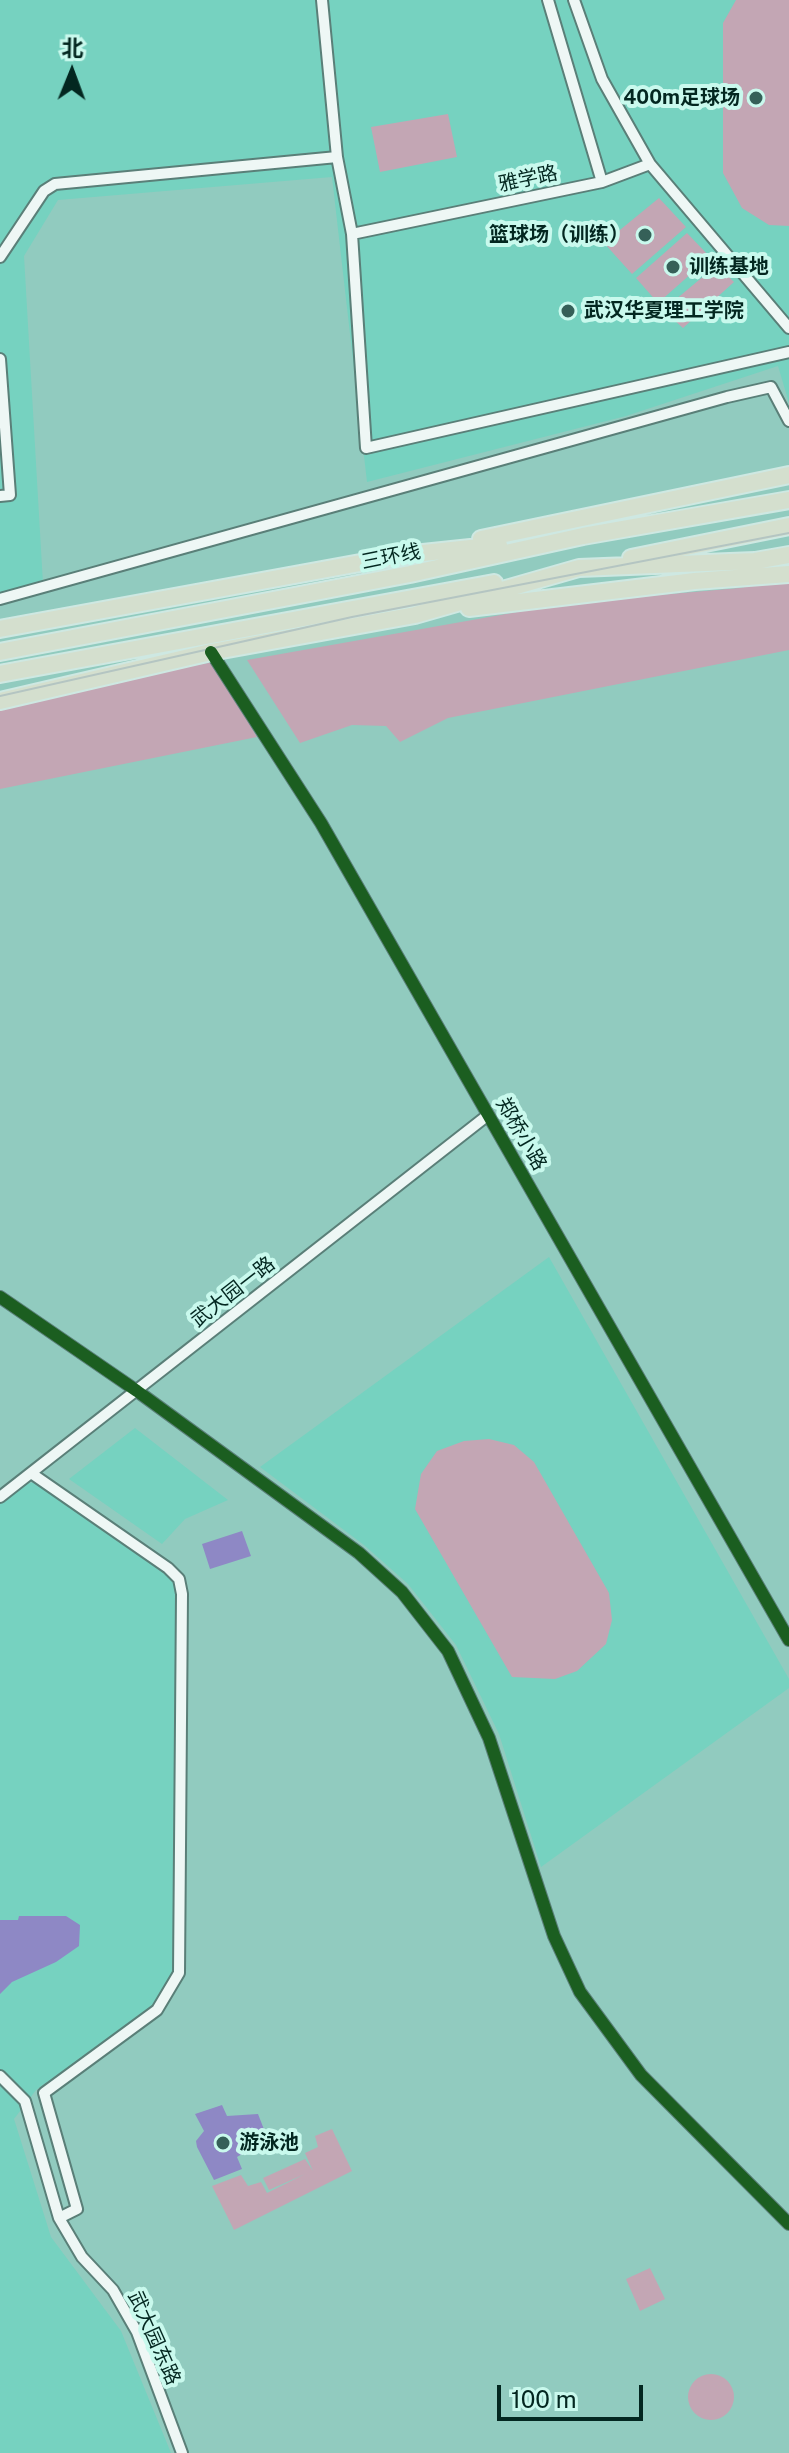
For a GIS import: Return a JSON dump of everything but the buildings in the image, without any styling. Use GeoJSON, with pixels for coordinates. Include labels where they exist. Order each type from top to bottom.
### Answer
{"type":"FeatureCollection","features":[{"type":"Feature","properties":{"kind":"highway"},"geometry":{"type":"LineString","coordinates":[[0,629],[398,556],[789,475]]}},
{"type":"Feature","properties":{"kind":"highway"},"geometry":{"type":"LineString","coordinates":[[398,556],[583,536],[789,490]]}},
{"type":"Feature","properties":{"kind":"highway","name":"三环线"},"geometry":{"type":"LineString","coordinates":[[0,652],[410,574],[583,536],[789,500]]}},
{"type":"Feature","properties":{"kind":"highway"},"geometry":{"type":"LineString","coordinates":[[0,674],[579,568],[789,526]]}},
{"type":"Feature","properties":{"kind":"highway"},"geometry":{"type":"LineString","coordinates":[[415,615],[579,568],[755,561],[785,555]]}},
{"type":"Feature","properties":{"kind":"highway"},"geometry":{"type":"LineString","coordinates":[[695,581],[748,570],[785,555]]}},
{"type":"Feature","properties":{"kind":"highway"},"geometry":{"type":"LineString","coordinates":[[0,701],[211,652],[415,615],[695,581],[789,574]]}},
{"type":"Feature","properties":{"kind":"street"},"geometry":{"type":"LineString","coordinates":[[322,0],[337,157],[352,234],[366,448],[789,352]]}},
{"type":"Feature","properties":{"kind":"street"},"geometry":{"type":"LineString","coordinates":[[548,0],[602,182]]}},
{"type":"Feature","properties":{"kind":"street"},"geometry":{"type":"LineString","coordinates":[[574,0],[602,79],[650,164],[789,328]]}},
{"type":"Feature","properties":{"kind":"street"},"geometry":{"type":"LineString","coordinates":[[0,257],[44,191],[55,184],[337,157]]}},
{"type":"Feature","properties":{"kind":"street","name":"雅学路"},"geometry":{"type":"LineString","coordinates":[[352,234],[602,182],[650,164]]}},
{"type":"Feature","properties":{"kind":"street"},"geometry":{"type":"LineString","coordinates":[[0,359],[10,495],[0,496]]}},
{"type":"Feature","properties":{"kind":"street"},"geometry":{"type":"LineString","coordinates":[[0,599],[771,387],[789,421]]}},
{"type":"Feature","properties":{"kind":"street","name":"郑桥小路"},"geometry":{"type":"LineString","coordinates":[[211,652],[321,823],[789,1640]]}},
{"type":"Feature","properties":{"kind":"street","name":"武大园一路"},"geometry":{"type":"LineString","coordinates":[[0,1497],[488,1115]]}},
{"type":"Feature","properties":{"kind":"street"},"geometry":{"type":"LineString","coordinates":[[0,1297],[137,1391],[359,1553],[402,1592],[448,1651],[483,1726],[554,1936],[580,1992],[641,2075],[789,2224]]}},
{"type":"Feature","properties":{"kind":"street"},"geometry":{"type":"LineString","coordinates":[[31,1473],[168,1568],[179,1579],[182,1594],[179,1973],[157,2010],[44,2093],[77,2209],[59,2218]]}},
{"type":"Feature","properties":{"kind":"street","name":"武大园东路"},"geometry":{"type":"LineString","coordinates":[[0,2076],[25,2101],[59,2218],[82,2257],[113,2290],[137,2332],[182,2453]]}},
{"type":"Feature","properties":{"kind":"shaded area","name":"武汉华夏理工学院"},"geometry":{"type":"Polygon","coordinates":[[[0,0],[789,0],[789,403],[778,366],[626,416],[367,482],[332,177],[58,200],[24,256],[43,584],[0,593],[0,0]]]}},
{"type":"Feature","properties":{"kind":"shaded area","name":"400m足球场"},"geometry":{"type":"Polygon","coordinates":[[[736,0],[789,0],[789,226],[769,225],[742,208],[723,173],[723,23],[736,0]]]}},
{"type":"Feature","properties":{"kind":"shaded area"},"geometry":{"type":"Polygon","coordinates":[[[448,114],[457,157],[380,172],[371,127],[448,114]]]}},
{"type":"Feature","properties":{"kind":"shaded area","name":"篮球场（训练）"},"geometry":{"type":"Polygon","coordinates":[[[659,198],[686,227],[632,274],[604,243],[659,198]]]}},
{"type":"Feature","properties":{"kind":"shaded area","name":"训练基地"},"geometry":{"type":"Polygon","coordinates":[[[687,233],[710,257],[658,303],[636,278],[687,233]]]}},
{"type":"Feature","properties":{"kind":"shaded area"},"geometry":{"type":"Polygon","coordinates":[[[717,265],[734,282],[683,328],[663,310],[717,265]]]}},
{"type":"Feature","properties":{"kind":"shaded area"},"geometry":{"type":"Polygon","coordinates":[[[789,580],[789,650],[448,718],[400,742],[386,726],[352,725],[300,743],[247,660],[568,603],[739,588],[789,580]]]}},
{"type":"Feature","properties":{"kind":"shaded area"},"geometry":{"type":"Polygon","coordinates":[[[213,662],[257,737],[0,789],[0,703],[213,662]]]}},
{"type":"Feature","properties":{"kind":"shaded area"},"geometry":{"type":"Polygon","coordinates":[[[549,1257],[789,1679],[789,1688],[541,1867],[499,1734],[456,1645],[408,1584],[364,1545],[260,1467],[549,1257]]]}},
{"type":"Feature","properties":{"kind":"shaded area"},"geometry":{"type":"Polygon","coordinates":[[[135,1428],[228,1500],[185,1519],[162,1544],[69,1479],[135,1428]]]}},
{"type":"Feature","properties":{"kind":"shaded area"},"geometry":{"type":"Polygon","coordinates":[[[489,1439],[514,1445],[534,1462],[609,1593],[612,1620],[606,1644],[577,1671],[555,1679],[512,1677],[415,1509],[421,1474],[437,1451],[464,1441],[489,1439]]]}},
{"type":"Feature","properties":{"kind":"shaded area"},"geometry":{"type":"Polygon","coordinates":[[[41,1481],[168,1572],[177,1583],[179,1973],[154,2006],[36,2090],[14,2119],[51,2237],[121,2331],[171,2453],[0,2453],[0,1504],[25,1484],[41,1481]]]}},
{"type":"Feature","properties":{"kind":"shaded area"},"geometry":{"type":"Polygon","coordinates":[[[242,1531],[251,1556],[210,1569],[202,1544],[242,1531]]]}},
{"type":"Feature","properties":{"kind":"shaded area"},"geometry":{"type":"Polygon","coordinates":[[[19,1916],[66,1916],[80,1925],[79,1946],[56,1962],[12,1982],[0,1994],[0,1920],[18,1920],[19,1916]]]}},
{"type":"Feature","properties":{"kind":"shaded area","name":"游泳池"},"geometry":{"type":"Polygon","coordinates":[[[222,2105],[227,2116],[258,2114],[267,2137],[244,2144],[247,2151],[237,2157],[242,2169],[214,2180],[197,2147],[196,2141],[204,2131],[195,2114],[222,2105]]]}},
{"type":"Feature","properties":{"kind":"shaded area"},"geometry":{"type":"Polygon","coordinates":[[[332,2129],[352,2171],[234,2230],[212,2186],[241,2175],[248,2186],[261,2182],[267,2193],[305,2174],[269,2190],[263,2178],[305,2159],[313,2171],[305,2153],[318,2147],[315,2136],[332,2129]]]}},
{"type":"Feature","properties":{"kind":"shaded area"},"geometry":{"type":"Polygon","coordinates":[[[650,2268],[665,2299],[640,2311],[626,2279],[650,2268]]]}},
{"type":"Feature","properties":{"kind":"shaded area"},"geometry":{"type":"Polygon","coordinates":[[[711,2374],[720,2375],[727,2381],[733,2388],[733,2406],[727,2413],[720,2419],[711,2420],[702,2419],[695,2413],[689,2406],[688,2397],[689,2388],[695,2381],[702,2375],[711,2374]]]}},
{"type":"Feature","properties":{"kind":"tram line"},"geometry":{"type":"LineString","coordinates":[[0,696],[352,617],[789,533]]}},
{"type":"Feature","properties":{"kind":"cycle path"},"geometry":{"type":"LineString","coordinates":[[211,652],[321,823],[789,1640]]}},
{"type":"Feature","properties":{"kind":"cycle path"},"geometry":{"type":"LineString","coordinates":[[0,1297],[137,1391],[359,1553],[402,1592],[448,1651],[489,1738],[554,1936],[580,1992],[641,2075],[789,2224]]}},
{"type":"Feature","properties":{"kind":"place","name":"400m足球场"},"geometry":{"type":"Point","coordinates":[756,98]}},
{"type":"Feature","properties":{"kind":"place","name":"篮球场（训练）"},"geometry":{"type":"Point","coordinates":[645,235]}},
{"type":"Feature","properties":{"kind":"place","name":"训练基地"},"geometry":{"type":"Point","coordinates":[673,267]}},
{"type":"Feature","properties":{"kind":"place","name":"武汉华夏理工学院"},"geometry":{"type":"Point","coordinates":[568,311]}},
{"type":"Feature","properties":{"kind":"place","name":"游泳池"},"geometry":{"type":"Point","coordinates":[223,2143]}}]}
